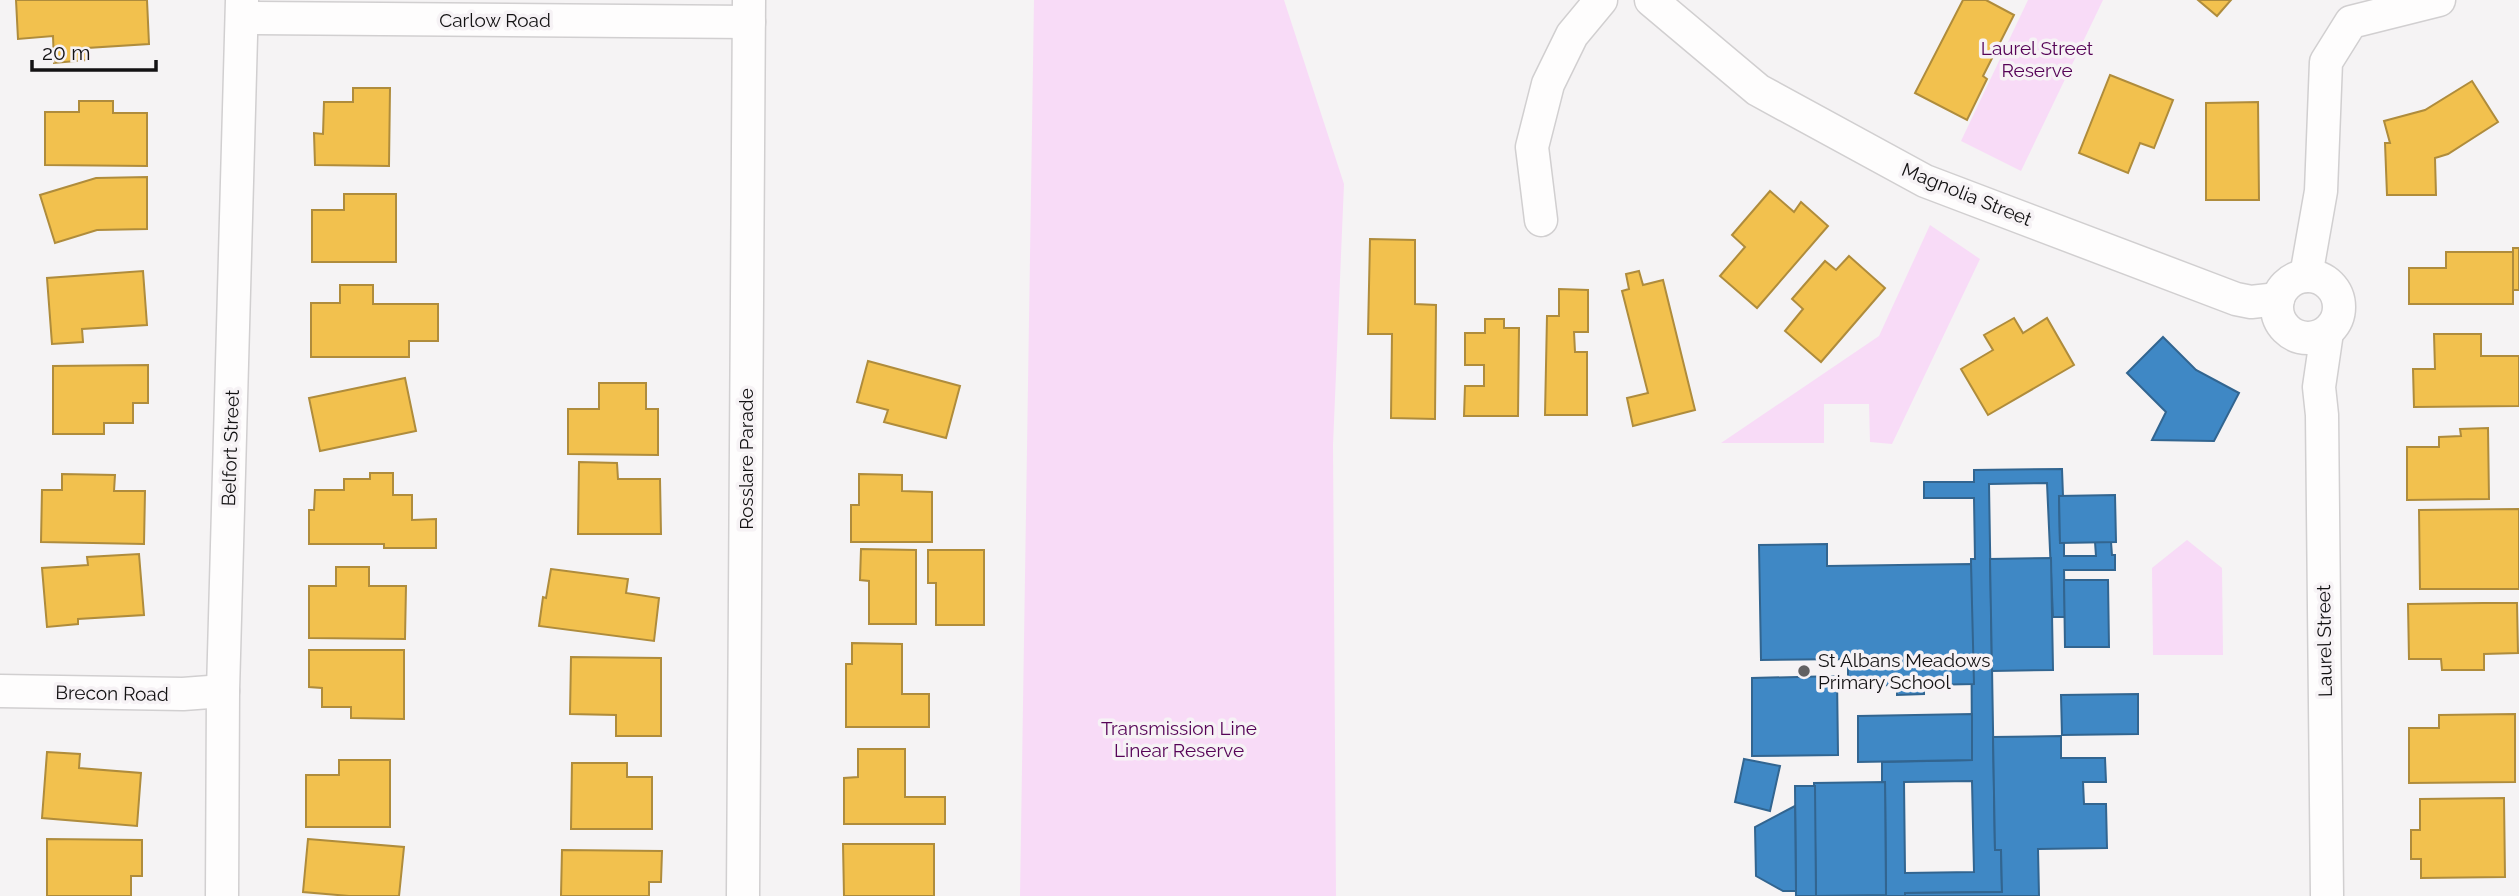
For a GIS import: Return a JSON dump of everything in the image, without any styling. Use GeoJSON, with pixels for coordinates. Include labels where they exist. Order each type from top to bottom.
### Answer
{"type":"FeatureCollection","features":[{"type":"Feature","properties":{"kind":"street"},"geometry":{"type":"LineString","coordinates":[[1541,220],[1532,147],[1548,84],[1572,35],[1601,0]]}},
{"type":"Feature","properties":{"kind":"street","name":"Magnolia Street"},"geometry":{"type":"LineString","coordinates":[[1651,0],[1758,90],[1925,181],[2236,299],[2251,302],[2278,299]]}},
{"type":"Feature","properties":{"kind":"street"},"geometry":{"type":"LineString","coordinates":[[2306,276],[2321,191],[2326,62],[2351,22],[2439,0]]}},
{"type":"Feature","properties":{"kind":"street","name":"Carlow Road"},"geometry":{"type":"LineString","coordinates":[[242,9],[749,11]]}},
{"type":"Feature","properties":{"kind":"street","name":"Belfort Street"},"geometry":{"type":"LineString","coordinates":[[222,896],[223,691],[242,9]]}},
{"type":"Feature","properties":{"kind":"street","name":"Rosslare Parade"},"geometry":{"type":"LineString","coordinates":[[743,896],[749,11]]}},
{"type":"Feature","properties":{"kind":"street"},"geometry":{"type":"LineString","coordinates":[[2306,276],[2325,281],[2337,296],[2338,316],[2327,332],[2311,338],[2293,335],[2278,316],[2278,299],[2288,283],[2306,276]]}},
{"type":"Feature","properties":{"kind":"street","name":"Laurel Street"},"geometry":{"type":"LineString","coordinates":[[2327,332],[2319,387],[2322,415],[2327,896]]}},
{"type":"Feature","properties":{"kind":"street","name":"Laurel Street"},"geometry":{"type":"LineString","coordinates":[[2293,335],[2319,387]]}},
{"type":"Feature","properties":{"kind":"street","name":"Brecon Road"},"geometry":{"type":"LineString","coordinates":[[0,691],[183,694],[223,691]]}},
{"type":"Feature","properties":{"kind":"green space","name":"Transmission Line Linear Reserve"},"geometry":{"type":"Polygon","coordinates":[[[1034,0],[1284,0],[1344,184],[1333,445],[1336,896],[1020,896],[1034,0]]]}},
{"type":"Feature","properties":{"kind":"green space","name":"Laurel Street Reserve"},"geometry":{"type":"Polygon","coordinates":[[[2028,0],[2103,0],[2021,171],[1961,141],[2028,0]]]}},
{"type":"Feature","properties":{"kind":"green space"},"geometry":{"type":"Polygon","coordinates":[[[1930,225],[1980,259],[1892,444],[1870,442],[1869,404],[1824,404],[1824,443],[1721,443],[1879,336],[1930,225]]]}},
{"type":"Feature","properties":{"kind":"green space"},"geometry":{"type":"Polygon","coordinates":[[[2187,540],[2222,568],[2223,655],[2153,655],[2152,568],[2187,540]]]}},
{"type":"Feature","properties":{"kind":"building: Homes"},"geometry":{"type":"Polygon","coordinates":[[[16,0],[147,0],[149,44],[87,48],[87,60],[54,63],[53,36],[18,39],[16,0]]]}},
{"type":"Feature","properties":{"kind":"building: Homes"},"geometry":{"type":"Polygon","coordinates":[[[1963,0],[1986,0],[2014,15],[1983,76],[1987,79],[1967,120],[1915,93],[1963,0]]]}},
{"type":"Feature","properties":{"kind":"building: Homes"},"geometry":{"type":"Polygon","coordinates":[[[2198,0],[2231,0],[2217,16],[2198,0]]]}},
{"type":"Feature","properties":{"kind":"building: Homes"},"geometry":{"type":"Polygon","coordinates":[[[2110,75],[2173,100],[2154,148],[2140,143],[2128,173],[2079,153],[2110,75]]]}},
{"type":"Feature","properties":{"kind":"building: Homes"},"geometry":{"type":"Polygon","coordinates":[[[2472,81],[2498,122],[2448,154],[2435,158],[2436,195],[2387,195],[2385,143],[2390,143],[2384,121],[2425,110],[2472,81]]]}},
{"type":"Feature","properties":{"kind":"building: Homes"},"geometry":{"type":"Polygon","coordinates":[[[353,88],[390,88],[389,166],[315,165],[314,133],[323,134],[324,102],[353,102],[353,88]]]}},
{"type":"Feature","properties":{"kind":"building: Homes"},"geometry":{"type":"Polygon","coordinates":[[[79,101],[113,101],[113,113],[147,113],[147,166],[45,165],[45,112],[79,112],[79,101]]]}},
{"type":"Feature","properties":{"kind":"building: Homes"},"geometry":{"type":"Polygon","coordinates":[[[2258,102],[2259,200],[2206,200],[2206,103],[2258,102]]]}},
{"type":"Feature","properties":{"kind":"building: Homes"},"geometry":{"type":"Polygon","coordinates":[[[147,177],[147,229],[97,230],[55,243],[40,195],[96,178],[147,177]]]}},
{"type":"Feature","properties":{"kind":"building: Homes"},"geometry":{"type":"Polygon","coordinates":[[[1770,191],[1794,212],[1801,202],[1828,226],[1757,308],[1720,276],[1745,247],[1732,235],[1770,191]]]}},
{"type":"Feature","properties":{"kind":"building: Homes"},"geometry":{"type":"Polygon","coordinates":[[[344,194],[396,194],[396,262],[312,262],[312,210],[344,210],[344,194]]]}},
{"type":"Feature","properties":{"kind":"building: Homes"},"geometry":{"type":"Polygon","coordinates":[[[1370,239],[1415,240],[1415,304],[1436,305],[1435,419],[1391,418],[1392,334],[1368,334],[1370,239]]]}},
{"type":"Feature","properties":{"kind":"building: Homes"},"geometry":{"type":"Polygon","coordinates":[[[2513,248],[2519,248],[2519,290],[2513,290],[2513,248]]]}},
{"type":"Feature","properties":{"kind":"building: Homes"},"geometry":{"type":"Polygon","coordinates":[[[2446,252],[2513,252],[2513,304],[2409,304],[2409,268],[2446,268],[2446,252]]]}},
{"type":"Feature","properties":{"kind":"building: Homes"},"geometry":{"type":"Polygon","coordinates":[[[1849,256],[1885,288],[1821,362],[1785,331],[1803,309],[1792,299],[1825,261],[1836,270],[1849,256]]]}},
{"type":"Feature","properties":{"kind":"building: Homes"},"geometry":{"type":"Polygon","coordinates":[[[143,271],[147,325],[82,329],[83,342],[52,344],[47,278],[143,271]]]}},
{"type":"Feature","properties":{"kind":"building: Homes"},"geometry":{"type":"Polygon","coordinates":[[[1639,271],[1643,285],[1663,280],[1695,410],[1633,426],[1627,398],[1648,393],[1622,291],[1629,289],[1626,274],[1639,271]]]}},
{"type":"Feature","properties":{"kind":"building: Homes"},"geometry":{"type":"Polygon","coordinates":[[[340,285],[373,285],[373,304],[438,304],[438,341],[409,341],[409,357],[311,357],[311,303],[340,303],[340,285]]]}},
{"type":"Feature","properties":{"kind":"building: Homes"},"geometry":{"type":"Polygon","coordinates":[[[1559,289],[1588,290],[1588,332],[1574,332],[1575,352],[1587,352],[1587,415],[1545,415],[1547,316],[1559,316],[1559,289]]]}},
{"type":"Feature","properties":{"kind":"building: Homes"},"geometry":{"type":"Polygon","coordinates":[[[2014,318],[2023,333],[2047,318],[2074,365],[1988,415],[1961,369],[1993,350],[1984,335],[2014,318]]]}},
{"type":"Feature","properties":{"kind":"building: Homes"},"geometry":{"type":"Polygon","coordinates":[[[1485,319],[1504,319],[1504,328],[1519,328],[1518,416],[1464,416],[1465,386],[1484,386],[1484,365],[1465,365],[1465,333],[1485,333],[1485,319]]]}},
{"type":"Feature","properties":{"kind":"building: Homes"},"geometry":{"type":"Polygon","coordinates":[[[2434,334],[2481,334],[2481,356],[2519,356],[2519,406],[2414,407],[2413,369],[2435,369],[2434,334]]]}},
{"type":"Feature","properties":{"kind":"building: Homes"},"geometry":{"type":"Polygon","coordinates":[[[868,361],[960,386],[946,438],[884,422],[888,410],[857,402],[868,361]]]}},
{"type":"Feature","properties":{"kind":"building: Homes"},"geometry":{"type":"Polygon","coordinates":[[[148,365],[148,403],[133,403],[133,423],[104,423],[104,434],[53,434],[53,366],[148,365]]]}},
{"type":"Feature","properties":{"kind":"building: Homes"},"geometry":{"type":"Polygon","coordinates":[[[405,378],[416,431],[320,451],[309,398],[405,378]]]}},
{"type":"Feature","properties":{"kind":"building: Homes"},"geometry":{"type":"Polygon","coordinates":[[[599,383],[646,383],[646,409],[658,409],[658,455],[568,454],[568,409],[599,409],[599,383]]]}},
{"type":"Feature","properties":{"kind":"building: Homes"},"geometry":{"type":"Polygon","coordinates":[[[2488,428],[2489,499],[2407,500],[2407,447],[2439,447],[2439,437],[2461,436],[2460,429],[2488,428]]]}},
{"type":"Feature","properties":{"kind":"building: Homes"},"geometry":{"type":"Polygon","coordinates":[[[579,462],[617,463],[618,479],[660,479],[661,534],[578,534],[579,462]]]}},
{"type":"Feature","properties":{"kind":"building: Homes"},"geometry":{"type":"Polygon","coordinates":[[[370,473],[393,473],[393,495],[412,495],[412,520],[436,519],[436,548],[384,548],[384,544],[309,544],[309,510],[314,510],[315,490],[344,490],[344,479],[370,479],[370,473]]]}},
{"type":"Feature","properties":{"kind":"building: Homes"},"geometry":{"type":"Polygon","coordinates":[[[62,474],[115,475],[114,491],[145,491],[144,544],[41,542],[42,490],[62,490],[62,474]]]}},
{"type":"Feature","properties":{"kind":"building: Homes"},"geometry":{"type":"Polygon","coordinates":[[[859,474],[902,475],[902,491],[932,492],[932,542],[851,542],[851,505],[859,505],[859,474]]]}},
{"type":"Feature","properties":{"kind":"building: Homes"},"geometry":{"type":"Polygon","coordinates":[[[2519,509],[2519,589],[2420,589],[2419,510],[2519,509]]]}},
{"type":"Feature","properties":{"kind":"building: Homes"},"geometry":{"type":"Polygon","coordinates":[[[861,549],[916,550],[916,624],[869,624],[869,581],[860,580],[861,549]]]}},
{"type":"Feature","properties":{"kind":"building: Homes"},"geometry":{"type":"Polygon","coordinates":[[[928,550],[984,550],[984,625],[936,625],[936,583],[928,583],[928,550]]]}},
{"type":"Feature","properties":{"kind":"building: Homes"},"geometry":{"type":"Polygon","coordinates":[[[139,554],[144,615],[78,619],[78,624],[47,627],[42,568],[88,565],[87,557],[139,554]]]}},
{"type":"Feature","properties":{"kind":"building: Homes"},"geometry":{"type":"Polygon","coordinates":[[[336,567],[369,567],[369,586],[406,586],[405,639],[309,638],[309,586],[336,586],[336,567]]]}},
{"type":"Feature","properties":{"kind":"building: Homes"},"geometry":{"type":"Polygon","coordinates":[[[551,569],[628,579],[626,593],[659,598],[654,641],[539,626],[551,569]]]}},
{"type":"Feature","properties":{"kind":"building: Homes"},"geometry":{"type":"Polygon","coordinates":[[[2517,603],[2518,653],[2484,654],[2484,670],[2442,670],[2441,659],[2409,659],[2408,604],[2517,603]]]}},
{"type":"Feature","properties":{"kind":"building: Homes"},"geometry":{"type":"Polygon","coordinates":[[[852,643],[902,644],[902,694],[929,694],[929,727],[846,727],[846,664],[852,664],[852,643]]]}},
{"type":"Feature","properties":{"kind":"building: Homes"},"geometry":{"type":"Polygon","coordinates":[[[309,650],[404,650],[404,719],[351,718],[351,707],[322,707],[322,688],[309,687],[309,650]]]}},
{"type":"Feature","properties":{"kind":"building: Homes"},"geometry":{"type":"Polygon","coordinates":[[[571,657],[661,658],[661,736],[616,736],[616,715],[570,714],[571,657]]]}},
{"type":"Feature","properties":{"kind":"building: Homes"},"geometry":{"type":"Polygon","coordinates":[[[2515,714],[2515,782],[2409,783],[2409,728],[2439,728],[2439,715],[2515,714]]]}},
{"type":"Feature","properties":{"kind":"building: Homes"},"geometry":{"type":"Polygon","coordinates":[[[858,749],[905,749],[905,797],[945,797],[945,824],[844,824],[844,778],[858,777],[858,749]]]}},
{"type":"Feature","properties":{"kind":"building: Homes"},"geometry":{"type":"Polygon","coordinates":[[[47,752],[80,754],[79,768],[141,773],[137,826],[42,818],[47,752]]]}},
{"type":"Feature","properties":{"kind":"building: Homes"},"geometry":{"type":"Polygon","coordinates":[[[339,760],[390,760],[390,827],[306,827],[306,775],[339,775],[339,760]]]}},
{"type":"Feature","properties":{"kind":"building: Homes"},"geometry":{"type":"Polygon","coordinates":[[[572,763],[627,763],[627,777],[652,777],[652,829],[571,829],[572,763]]]}},
{"type":"Feature","properties":{"kind":"building: Homes"},"geometry":{"type":"Polygon","coordinates":[[[2504,798],[2505,877],[2421,878],[2421,859],[2411,859],[2411,830],[2420,830],[2420,799],[2504,798]]]}},
{"type":"Feature","properties":{"kind":"building: Homes"},"geometry":{"type":"Polygon","coordinates":[[[47,839],[142,840],[142,876],[131,876],[131,896],[47,896],[47,839]]]}},
{"type":"Feature","properties":{"kind":"building: Homes"},"geometry":{"type":"Polygon","coordinates":[[[308,839],[404,847],[399,896],[303,892],[308,839]]]}},
{"type":"Feature","properties":{"kind":"building: Homes"},"geometry":{"type":"Polygon","coordinates":[[[843,844],[934,844],[934,896],[844,896],[843,844]]]}},
{"type":"Feature","properties":{"kind":"building: Homes"},"geometry":{"type":"Polygon","coordinates":[[[562,850],[662,851],[661,882],[649,882],[649,896],[561,896],[562,850]]]}},
{"type":"Feature","properties":{"kind":"building: Schools"},"geometry":{"type":"Polygon","coordinates":[[[2163,337],[2196,370],[2239,393],[2214,441],[2152,440],[2166,412],[2127,373],[2163,337]]]}},
{"type":"Feature","properties":{"kind":"building: Schools"},"geometry":{"type":"Polygon","coordinates":[[[2062,469],[2063,496],[2059,496],[2060,543],[2064,543],[2064,556],[2096,556],[2095,542],[2111,542],[2112,555],[2115,555],[2115,570],[2064,570],[2065,617],[2053,617],[2047,483],[1989,484],[1995,850],[2001,850],[2002,892],[1905,893],[1905,896],[1883,896],[1886,895],[1885,782],[1882,782],[1882,762],[1972,760],[1971,559],[1975,559],[1974,498],[1924,498],[1924,482],[1974,482],[1974,470],[2062,469]],[[1972,781],[1904,782],[1905,873],[1974,872],[1972,781]]]}},
{"type":"Feature","properties":{"kind":"building: Schools"},"geometry":{"type":"Polygon","coordinates":[[[2115,495],[2116,542],[2060,543],[2059,496],[2115,495]]]}},
{"type":"Feature","properties":{"kind":"building: Schools"},"geometry":{"type":"Polygon","coordinates":[[[1827,544],[1827,566],[1971,564],[1974,684],[1924,685],[1924,694],[1897,695],[1897,685],[1848,686],[1848,659],[1761,660],[1759,545],[1827,544]]]}},
{"type":"Feature","properties":{"kind":"building: Schools"},"geometry":{"type":"Polygon","coordinates":[[[2051,558],[2053,670],[1992,671],[1990,559],[2051,558]]]}},
{"type":"Feature","properties":{"kind":"building: Schools"},"geometry":{"type":"Polygon","coordinates":[[[2064,580],[2108,580],[2109,647],[2065,647],[2064,580]]]}},
{"type":"Feature","properties":{"kind":"building: Schools"},"geometry":{"type":"Polygon","coordinates":[[[1837,676],[1838,755],[1752,756],[1752,678],[1837,676]]]}},
{"type":"Feature","properties":{"kind":"building: Schools"},"geometry":{"type":"Polygon","coordinates":[[[2138,694],[2138,734],[2062,735],[2061,695],[2138,694]]]}},
{"type":"Feature","properties":{"kind":"building: Schools"},"geometry":{"type":"Polygon","coordinates":[[[1972,714],[1972,760],[1858,762],[1858,716],[1972,714]]]}},
{"type":"Feature","properties":{"kind":"building: Schools"},"geometry":{"type":"Polygon","coordinates":[[[2061,736],[2061,758],[2105,758],[2106,782],[2083,782],[2084,804],[2106,804],[2107,848],[2038,849],[2039,896],[1905,896],[1905,893],[2002,892],[2001,850],[1995,850],[1993,737],[2061,736]]]}},
{"type":"Feature","properties":{"kind":"building: Schools"},"geometry":{"type":"Polygon","coordinates":[[[1744,759],[1780,766],[1770,811],[1735,802],[1744,759]]]}},
{"type":"Feature","properties":{"kind":"building: Schools"},"geometry":{"type":"Polygon","coordinates":[[[1885,782],[1886,895],[1816,896],[1814,783],[1885,782]]]}},
{"type":"Feature","properties":{"kind":"building: Schools"},"geometry":{"type":"Polygon","coordinates":[[[1795,786],[1815,786],[1816,896],[1796,896],[1795,786]]]}},
{"type":"Feature","properties":{"kind":"building: Schools"},"geometry":{"type":"Polygon","coordinates":[[[1795,806],[1796,891],[1783,891],[1756,876],[1755,827],[1795,806]]]}},
{"type":"Feature","properties":{"kind":"place","name":"St Albans Meadows Primary School"},"geometry":{"type":"Point","coordinates":[1804,671]}}]}
